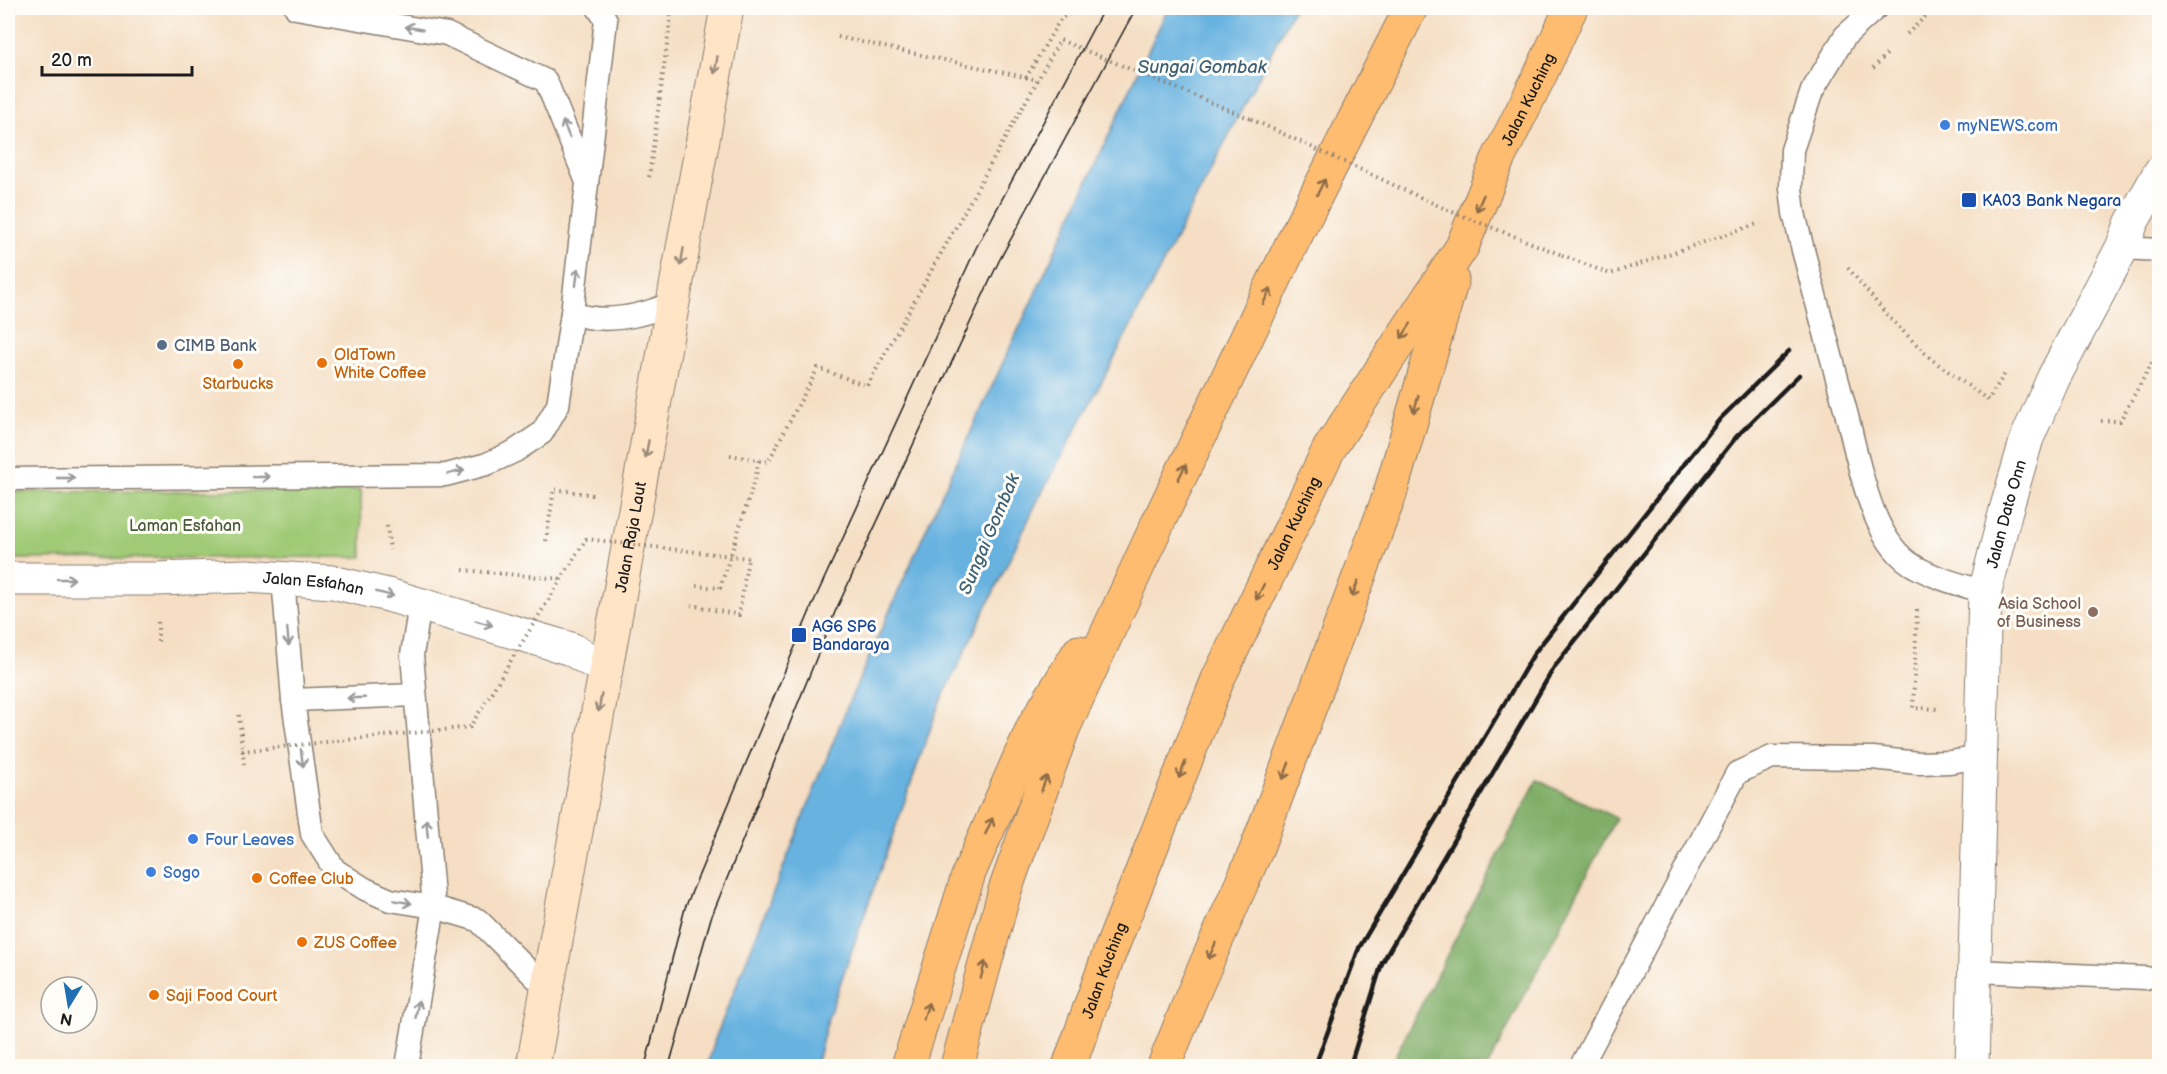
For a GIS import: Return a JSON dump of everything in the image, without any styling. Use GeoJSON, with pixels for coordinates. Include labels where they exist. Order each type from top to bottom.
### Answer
{"type":"FeatureCollection","features":[{"type":"Feature","properties":{"kind":"highway"},"geometry":{"type":"LineString","coordinates":[[957,1066],[1005,890],[1064,729],[1157,525],[1294,239],[1411,8]]}},
{"type":"Feature","properties":{"kind":"highway","name":"Jalan Kuching"},"geometry":{"type":"LineString","coordinates":[[1069,1066],[1108,957],[1223,669],[1329,449],[1462,247],[1498,159],[1571,8]]}},
{"type":"Feature","properties":{"kind":"highway"},"geometry":{"type":"LineString","coordinates":[[1541,73],[1578,8]]}},
{"type":"Feature","properties":{"kind":"highway"},"geometry":{"type":"LineString","coordinates":[[1164,1066],[1192,996],[1256,854],[1389,497],[1462,247]]}},
{"type":"Feature","properties":{"kind":"highway"},"geometry":{"type":"LineString","coordinates":[[909,1066],[969,873],[1033,727],[1157,525]]}},
{"type":"Feature","properties":{"kind":"main road","name":"Jalan Raja Laut"},"geometry":{"type":"LineString","coordinates":[[533,1066],[727,8]]}},
{"type":"Feature","properties":{"kind":"street","name":"Jalan Dato Onn"},"geometry":{"type":"LineString","coordinates":[[1972,1066],[1985,592],[2027,438],[2054,377],[2122,248],[2132,222],[2160,172]]}},
{"type":"Feature","properties":{"kind":"street","name":"Jalan Esfahan"},"geometry":{"type":"LineString","coordinates":[[8,579],[157,579],[247,576],[332,582],[388,595],[571,649],[606,670]]}},
{"type":"Feature","properties":{"kind":"lane"},"geometry":{"type":"LineString","coordinates":[[296,8],[447,34],[546,81],[588,183]]}},
{"type":"Feature","properties":{"kind":"lane"},"geometry":{"type":"LineString","coordinates":[[8,478],[446,475],[477,467],[515,451],[542,433],[558,405],[572,313],[606,20],[598,8]]}},
{"type":"Feature","properties":{"kind":"lane"},"geometry":{"type":"LineString","coordinates":[[1876,8],[1845,36],[1812,91],[1792,150],[1791,188],[1794,213],[1873,510],[1887,542],[1914,567],[1985,592]]}},
{"type":"Feature","properties":{"kind":"lane"},"geometry":{"type":"LineString","coordinates":[[2122,248],[2160,250]]}},
{"type":"Feature","properties":{"kind":"lane"},"geometry":{"type":"LineString","coordinates":[[572,313],[582,317],[603,319],[648,312],[673,303]]}},
{"type":"Feature","properties":{"kind":"lane"},"geometry":{"type":"LineString","coordinates":[[283,578],[293,700],[312,834],[335,870],[365,889],[390,900],[434,907],[478,920],[548,989]]}},
{"type":"Feature","properties":{"kind":"lane"},"geometry":{"type":"LineString","coordinates":[[407,1066],[434,907],[412,655],[420,604]]}},
{"type":"Feature","properties":{"kind":"lane"},"geometry":{"type":"LineString","coordinates":[[293,700],[415,695]]}},
{"type":"Feature","properties":{"kind":"lane"},"geometry":{"type":"LineString","coordinates":[[1581,1066],[1737,773],[1772,756],[1872,758],[1918,763],[1950,762],[1980,757]]}},
{"type":"Feature","properties":{"kind":"lane"},"geometry":{"type":"LineString","coordinates":[[1974,971],[2146,978]]}},
{"type":"Feature","properties":{"kind":"path"},"geometry":{"type":"LineString","coordinates":[[648,181],[672,8]]}},
{"type":"Feature","properties":{"kind":"path"},"geometry":{"type":"LineString","coordinates":[[1026,78],[1061,18],[1083,8]]}},
{"type":"Feature","properties":{"kind":"path"},"geometry":{"type":"LineString","coordinates":[[1904,37],[1934,8]]}},
{"type":"Feature","properties":{"kind":"path"},"geometry":{"type":"LineString","coordinates":[[838,37],[1038,80]]}},
{"type":"Feature","properties":{"kind":"path"},"geometry":{"type":"LineString","coordinates":[[730,455],[768,462],[818,368],[867,386],[1060,40],[1251,119],[1450,211],[1610,274],[1761,222]]}},
{"type":"Feature","properties":{"kind":"path"},"geometry":{"type":"LineString","coordinates":[[1865,76],[1896,44]]}},
{"type":"Feature","properties":{"kind":"path"},"geometry":{"type":"LineString","coordinates":[[1841,260],[1888,316],[1931,359],[1988,400],[2007,371]]}},
{"type":"Feature","properties":{"kind":"path"},"geometry":{"type":"LineString","coordinates":[[2101,422],[2120,421],[2160,348]]}},
{"type":"Feature","properties":{"kind":"path"},"geometry":{"type":"LineString","coordinates":[[696,586],[720,588],[732,557],[759,459]]}},
{"type":"Feature","properties":{"kind":"path"},"geometry":{"type":"LineString","coordinates":[[546,541],[554,489],[593,495],[591,506]]}},
{"type":"Feature","properties":{"kind":"path"},"geometry":{"type":"LineString","coordinates":[[387,526],[390,554]]}},
{"type":"Feature","properties":{"kind":"path"},"geometry":{"type":"LineString","coordinates":[[242,751],[470,727],[586,539],[588,528]]}},
{"type":"Feature","properties":{"kind":"path"},"geometry":{"type":"LineString","coordinates":[[586,539],[748,558],[739,615],[691,605]]}},
{"type":"Feature","properties":{"kind":"path"},"geometry":{"type":"LineString","coordinates":[[463,570],[561,579]]}},
{"type":"Feature","properties":{"kind":"path"},"geometry":{"type":"LineString","coordinates":[[1917,603],[1913,708],[1942,709]]}},
{"type":"Feature","properties":{"kind":"path"},"geometry":{"type":"LineString","coordinates":[[239,715],[244,764]]}},
{"type":"Feature","properties":{"kind":"green space","name":"Laman Esfahan"},"geometry":{"type":"Polygon","coordinates":[[[361,490],[362,557],[8,559],[8,492],[361,490]]]}},
{"type":"Feature","properties":{"kind":"green space"},"geometry":{"type":"Polygon","coordinates":[[[1537,780],[1616,818],[1488,1066],[1390,1066],[1537,780]]]}},
{"type":"Feature","properties":{"kind":"water","name":"Sungai Gombak"},"geometry":{"type":"Polygon","coordinates":[[[1168,8],[1294,8],[1107,372],[1038,500],[938,707],[828,1018],[816,1066],[708,1066],[715,1039],[849,702],[940,498],[1168,8]]]}},
{"type":"Feature","properties":{"kind":"tram line"},"geometry":{"type":"LineString","coordinates":[[645,1066],[685,908],[815,599],[976,248],[1104,8]]}},
{"type":"Feature","properties":{"kind":"tram line"},"geometry":{"type":"LineString","coordinates":[[669,1066],[711,918],[835,612],[999,261],[1136,8]]}},
{"type":"Feature","properties":{"kind":"railway"},"geometry":{"type":"LineString","coordinates":[[1315,1066],[1359,948],[1535,652],[1720,419],[1789,351]]}},
{"type":"Feature","properties":{"kind":"railway"},"geometry":{"type":"LineString","coordinates":[[1350,1066],[1382,963],[1555,666],[1737,436],[1799,375]]}},
{"type":"Feature","properties":{"kind":"place","name":"myNEWS.com"},"geometry":{"type":"Point","coordinates":[1945,125]}},
{"type":"Feature","properties":{"kind":"place","name":"KA03 Bank Negara"},"geometry":{"type":"Point","coordinates":[1969,200]}},
{"type":"Feature","properties":{"kind":"place","name":"CIMB Bank"},"geometry":{"type":"Point","coordinates":[162,345]}},
{"type":"Feature","properties":{"kind":"place","name":"OldTown White Coffee"},"geometry":{"type":"Point","coordinates":[322,363]}},
{"type":"Feature","properties":{"kind":"place","name":"Starbucks"},"geometry":{"type":"Point","coordinates":[238,364]}},
{"type":"Feature","properties":{"kind":"place","name":"Asia School of Business"},"geometry":{"type":"Point","coordinates":[2093,612]}},
{"type":"Feature","properties":{"kind":"place","name":"AG6 SP6 Bandaraya"},"geometry":{"type":"Point","coordinates":[799,635]}},
{"type":"Feature","properties":{"kind":"place","name":"Four Leaves"},"geometry":{"type":"Point","coordinates":[193,839]}},
{"type":"Feature","properties":{"kind":"place","name":"Sogo"},"geometry":{"type":"Point","coordinates":[151,872]}},
{"type":"Feature","properties":{"kind":"place","name":"Coffee Club"},"geometry":{"type":"Point","coordinates":[257,878]}},
{"type":"Feature","properties":{"kind":"place","name":"ZUS Coffee"},"geometry":{"type":"Point","coordinates":[302,942]}},
{"type":"Feature","properties":{"kind":"place","name":"Saji Food Court"},"geometry":{"type":"Point","coordinates":[154,995]}}]}
